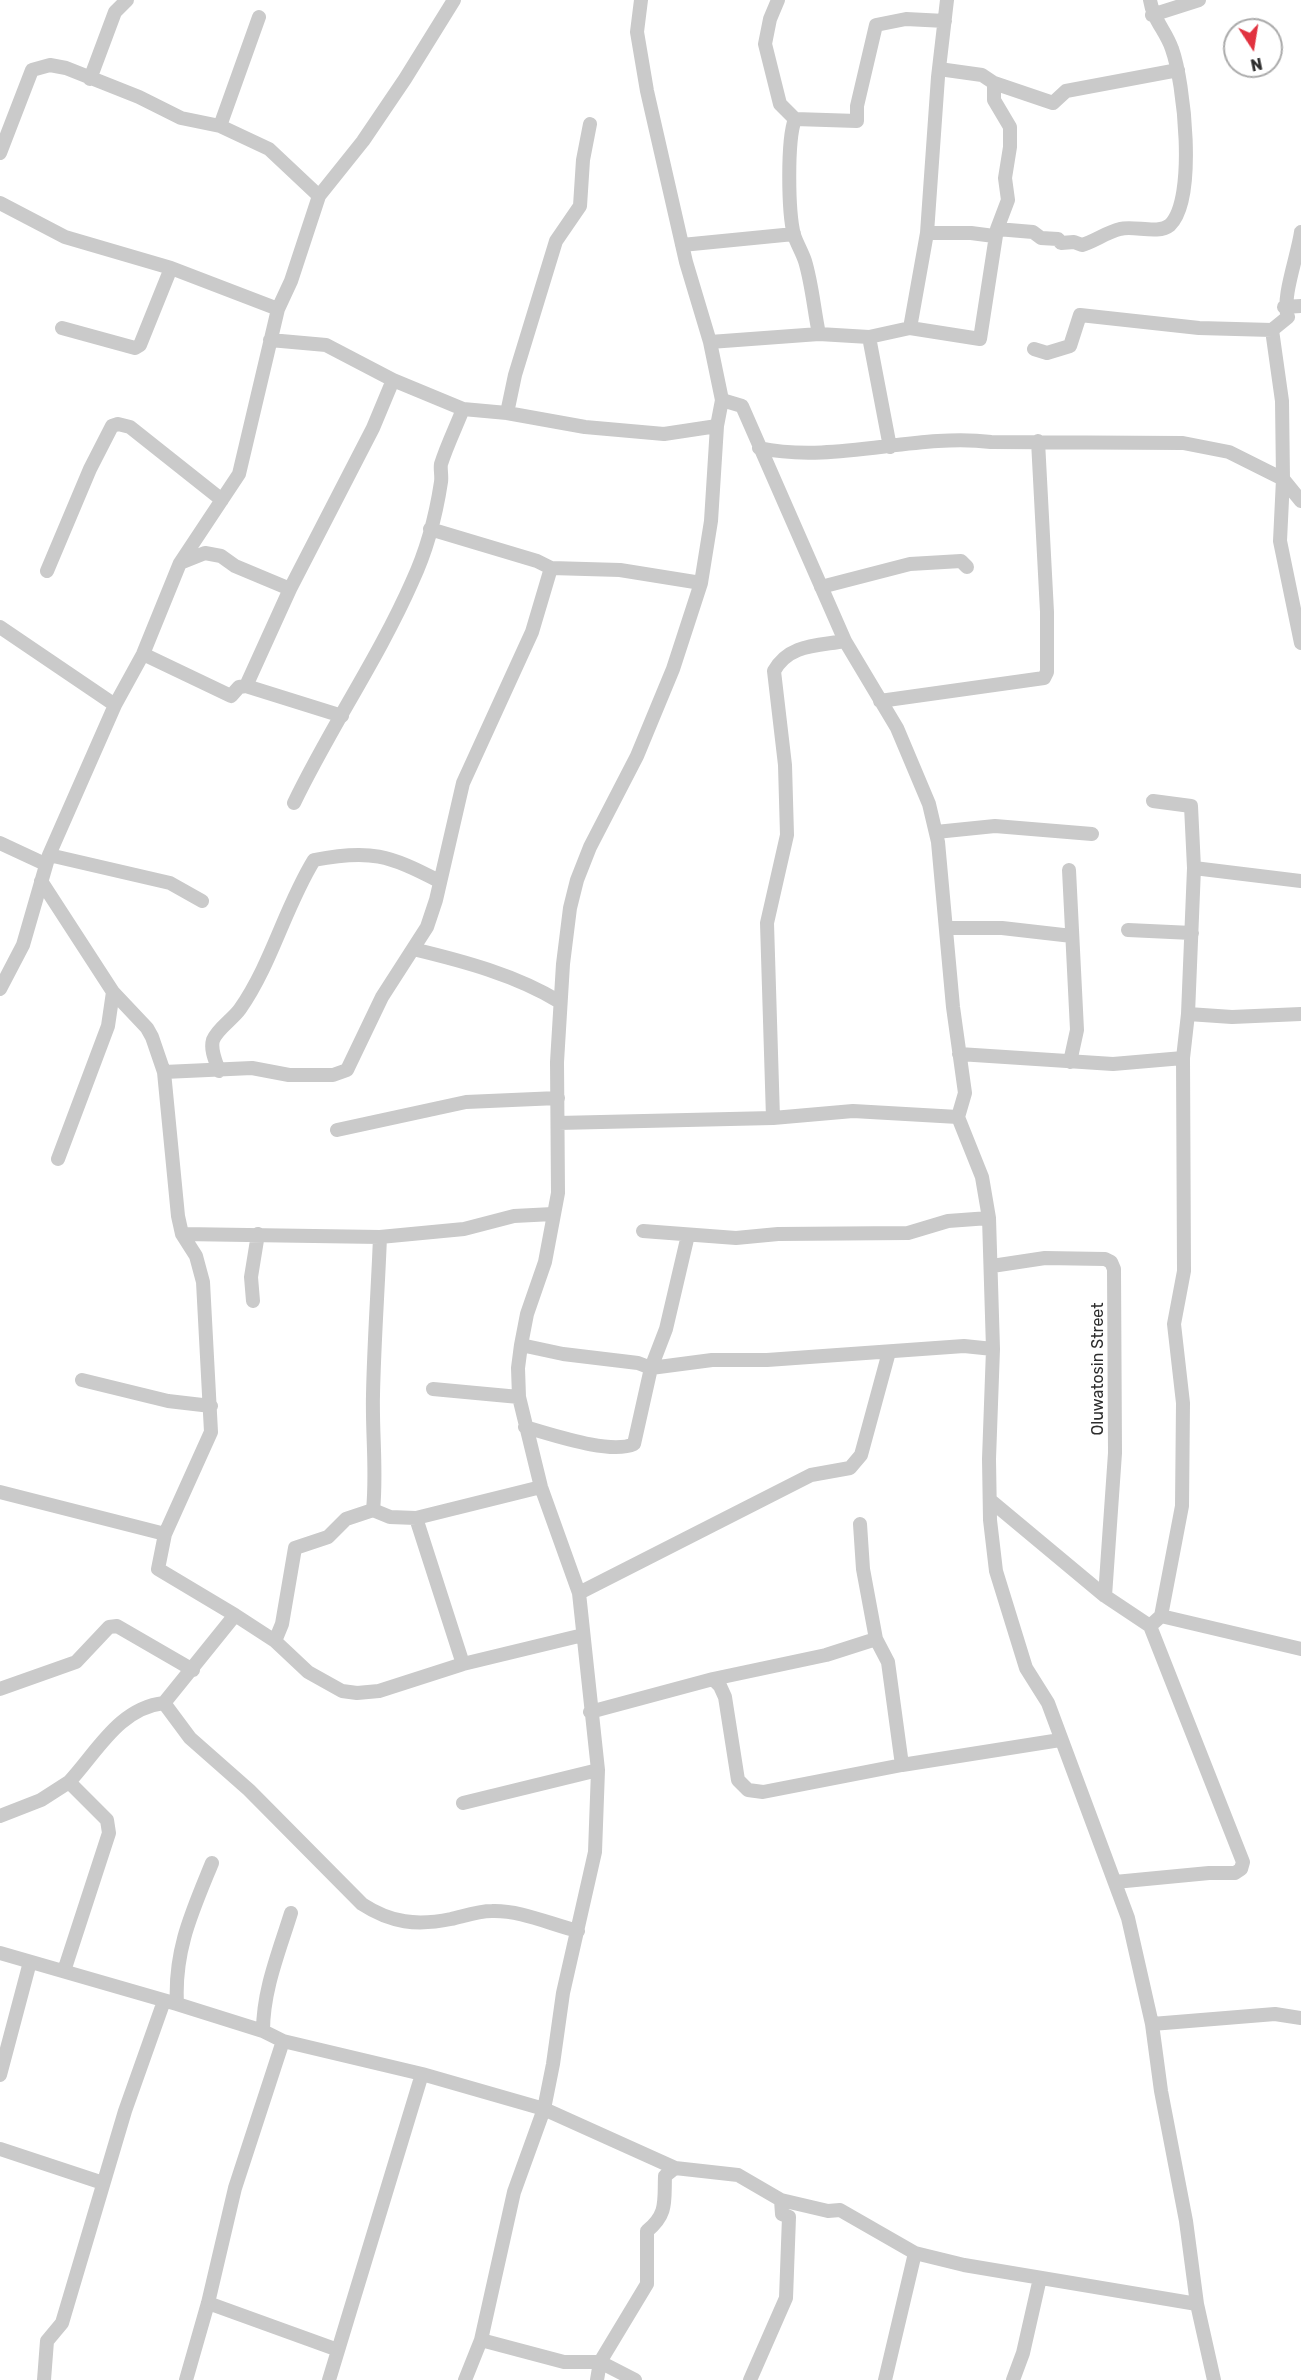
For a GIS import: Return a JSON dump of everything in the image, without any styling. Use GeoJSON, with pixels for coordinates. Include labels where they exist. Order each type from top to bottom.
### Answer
{"type":"FeatureCollection","features":[{"type":"Feature","properties":{"kind":"street"},"geometry":{"type":"LineString","coordinates":[[90,80],[115,12],[127,0]]}},
{"type":"Feature","properties":{"kind":"street"},"geometry":{"type":"LineString","coordinates":[[0,989],[22,945],[47,859],[115,705],[143,654],[180,563],[239,474],[278,309],[291,281],[320,196],[363,141],[454,0]]}},
{"type":"Feature","properties":{"kind":"street"},"geometry":{"type":"LineString","coordinates":[[465,2380],[481,2340],[514,2192],[544,2109],[563,1994],[595,1852],[598,1770],[579,1593],[541,1487],[519,1397],[521,1345],[527,1314],[545,1262],[558,1193],[560,1002],[570,908],[577,880],[637,756],[673,669],[701,583],[711,521],[717,426],[722,400],[710,342],[682,245],[639,44],[637,32],[640,0]]}},
{"type":"Feature","properties":{"kind":"street"},"geometry":{"type":"LineString","coordinates":[[778,0],[770,19],[765,44],[780,104],[795,119],[857,121],[857,106],[876,25],[906,20],[945,21]]}},
{"type":"Feature","properties":{"kind":"street"},"geometry":{"type":"LineString","coordinates":[[910,328],[927,233],[939,69],[947,0]]}},
{"type":"Feature","properties":{"kind":"street"},"geometry":{"type":"LineString","coordinates":[[927,233],[1033,232],[1041,238],[1058,238],[1061,243],[1074,242],[1082,245],[1120,229],[1159,228],[1171,224],[1176,215],[1187,166],[1178,70],[1172,47],[1152,15],[1150,0]]}},
{"type":"Feature","properties":{"kind":"street"},"geometry":{"type":"LineString","coordinates":[[1152,15],[1199,0]]}},
{"type":"Feature","properties":{"kind":"street"},"geometry":{"type":"LineString","coordinates":[[220,126],[259,17]]}},
{"type":"Feature","properties":{"kind":"street"},"geometry":{"type":"LineString","coordinates":[[0,153],[32,70],[50,65],[66,68],[90,80],[139,97],[181,118],[220,126],[269,150],[320,196]]}},
{"type":"Feature","properties":{"kind":"street"},"geometry":{"type":"LineString","coordinates":[[939,69],[982,75],[994,83],[1053,103],[1066,91],[1178,70]]}},
{"type":"Feature","properties":{"kind":"street"},"geometry":{"type":"LineString","coordinates":[[710,342],[819,334],[869,337],[910,328],[980,339],[995,233],[1008,200],[1005,178],[1010,147],[1010,127],[994,100],[994,83]]}},
{"type":"Feature","properties":{"kind":"street"},"geometry":{"type":"LineString","coordinates":[[795,119],[790,132],[789,146],[794,234],[805,260],[819,334]]}},
{"type":"Feature","properties":{"kind":"street"},"geometry":{"type":"LineString","coordinates":[[507,413],[515,375],[556,242],[580,206],[582,160],[590,124]]}},
{"type":"Feature","properties":{"kind":"street"},"geometry":{"type":"LineString","coordinates":[[0,202],[65,237],[171,268],[278,309]]}},
{"type":"Feature","properties":{"kind":"street"},"geometry":{"type":"LineString","coordinates":[[1034,349],[1047,353],[1070,346],[1080,315],[1199,328],[1272,330],[1288,317],[1284,308],[1298,257],[1301,232]]}},
{"type":"Feature","properties":{"kind":"street"},"geometry":{"type":"LineString","coordinates":[[682,245],[794,234]]}},
{"type":"Feature","properties":{"kind":"street"},"geometry":{"type":"LineString","coordinates":[[62,328],[135,348],[140,345],[171,268]]}},
{"type":"Feature","properties":{"kind":"street"},"geometry":{"type":"LineString","coordinates":[[1284,308],[1301,306]]}},
{"type":"Feature","properties":{"kind":"street"},"geometry":{"type":"LineString","coordinates":[[1272,330],[1282,400],[1283,479],[1280,541],[1299,617],[1301,643]]}},
{"type":"Feature","properties":{"kind":"street"},"geometry":{"type":"LineString","coordinates":[[869,337],[890,447]]}},
{"type":"Feature","properties":{"kind":"street"},"geometry":{"type":"LineString","coordinates":[[270,340],[326,345],[393,380],[463,409],[507,413],[585,427],[664,434],[717,426]]}},
{"type":"Feature","properties":{"kind":"street"},"geometry":{"type":"LineString","coordinates":[[246,686],[290,589],[373,428],[393,380]]}},
{"type":"Feature","properties":{"kind":"street"},"geometry":{"type":"LineString","coordinates":[[722,400],[742,406],[845,641],[897,728],[929,804],[936,832],[964,1093],[958,1117],[982,1177],[989,1218],[993,1349],[988,1437],[996,1571],[1026,1668],[1048,1703],[1128,1918],[1152,2024],[1161,2091],[1186,2221],[1197,2304],[1214,2380]]}},
{"type":"Feature","properties":{"kind":"street"},"geometry":{"type":"LineString","coordinates":[[294,802],[319,750],[342,716],[413,580],[430,529],[441,480],[440,466],[463,409]]}},
{"type":"Feature","properties":{"kind":"street"},"geometry":{"type":"LineString","coordinates":[[47,571],[90,468],[112,426],[118,424],[130,427],[222,500]]}},
{"type":"Feature","properties":{"kind":"street"},"geometry":{"type":"LineString","coordinates":[[759,448],[795,454],[960,439],[991,442],[1183,443],[1228,452],[1283,479],[1301,501]]}},
{"type":"Feature","properties":{"kind":"street"},"geometry":{"type":"LineString","coordinates":[[880,701],[1044,678],[1047,672],[1047,612],[1038,441]]}},
{"type":"Feature","properties":{"kind":"street"},"geometry":{"type":"LineString","coordinates":[[430,529],[537,561],[551,568],[620,570],[701,583]]}},
{"type":"Feature","properties":{"kind":"street"},"geometry":{"type":"LineString","coordinates":[[180,563],[205,553],[221,556],[235,566],[290,589]]}},
{"type":"Feature","properties":{"kind":"street"},"geometry":{"type":"LineString","coordinates":[[821,587],[910,564],[961,561],[967,567]]}},
{"type":"Feature","properties":{"kind":"street"},"geometry":{"type":"LineString","coordinates":[[164,1072],[252,1068],[289,1076],[333,1075],[347,1070],[382,997],[426,927],[436,900],[463,783],[532,632],[551,568]]}},
{"type":"Feature","properties":{"kind":"street"},"geometry":{"type":"LineString","coordinates":[[0,627],[115,705]]}},
{"type":"Feature","properties":{"kind":"street"},"geometry":{"type":"LineString","coordinates":[[773,1118],[767,923],[787,835],[785,765],[774,671],[782,658],[793,651],[845,641]]}},
{"type":"Feature","properties":{"kind":"street"},"geometry":{"type":"LineString","coordinates":[[143,654],[231,696],[239,687],[246,686],[342,716]]}},
{"type":"Feature","properties":{"kind":"street"},"geometry":{"type":"LineString","coordinates":[[1150,1626],[1161,1616],[1182,1506],[1183,1403],[1174,1324],[1185,1271],[1183,1058],[1188,1014],[1194,868],[1191,806],[1153,801]]}},
{"type":"Feature","properties":{"kind":"street"},"geometry":{"type":"LineString","coordinates":[[936,832],[995,826],[1092,834]]}},
{"type":"Feature","properties":{"kind":"street"},"geometry":{"type":"LineString","coordinates":[[0,843],[47,859],[170,883],[202,901]]}},
{"type":"Feature","properties":{"kind":"street"},"geometry":{"type":"LineString","coordinates":[[219,1071],[213,1051],[215,1036],[240,1010],[260,975],[303,879],[314,860],[354,854],[380,855],[403,862],[439,880]]}},
{"type":"Feature","properties":{"kind":"street"},"geometry":{"type":"LineString","coordinates":[[1194,868],[1301,881]]}},
{"type":"Feature","properties":{"kind":"street"},"geometry":{"type":"LineString","coordinates":[[1069,870],[1077,1030],[1070,1062]]}},
{"type":"Feature","properties":{"kind":"street"},"geometry":{"type":"LineString","coordinates":[[41,881],[113,992],[147,1028],[164,1072],[177,1216],[182,1234],[196,1256],[203,1282],[211,1432],[165,1534],[158,1566],[160,1572],[190,1586],[275,1641],[308,1672],[342,1690],[357,1693],[379,1691],[463,1664],[583,1635]]}},
{"type":"Feature","properties":{"kind":"street"},"geometry":{"type":"LineString","coordinates":[[946,928],[1002,928],[1072,936]]}},
{"type":"Feature","properties":{"kind":"street"},"geometry":{"type":"LineString","coordinates":[[1128,930],[1192,933]]}},
{"type":"Feature","properties":{"kind":"street"},"geometry":{"type":"LineString","coordinates":[[413,949],[462,960],[544,992],[560,1002]]}},
{"type":"Feature","properties":{"kind":"street"},"geometry":{"type":"LineString","coordinates":[[58,1159],[108,1026],[113,992]]}},
{"type":"Feature","properties":{"kind":"street"},"geometry":{"type":"LineString","coordinates":[[1188,1014],[1232,1017],[1301,1014]]}},
{"type":"Feature","properties":{"kind":"street"},"geometry":{"type":"LineString","coordinates":[[959,1054],[1113,1064],[1183,1058]]}},
{"type":"Feature","properties":{"kind":"street"},"geometry":{"type":"LineString","coordinates":[[337,1130],[466,1102],[558,1098]]}},
{"type":"Feature","properties":{"kind":"street"},"geometry":{"type":"LineString","coordinates":[[558,1123],[773,1118],[853,1111],[958,1117]]}},
{"type":"Feature","properties":{"kind":"street"},"geometry":{"type":"LineString","coordinates":[[182,1234],[380,1237],[464,1229],[514,1216],[553,1214]]}},
{"type":"Feature","properties":{"kind":"street"},"geometry":{"type":"LineString","coordinates":[[643,1231],[736,1238],[778,1234],[908,1233],[948,1221],[989,1218]]}},
{"type":"Feature","properties":{"kind":"street"},"geometry":{"type":"LineString","coordinates":[[253,1301],[251,1277],[258,1234]]}},
{"type":"Feature","properties":{"kind":"street"},"geometry":{"type":"LineString","coordinates":[[525,1427],[609,1447],[626,1448],[633,1444],[637,1437],[651,1368],[666,1329],[688,1235]]}},
{"type":"Feature","properties":{"kind":"street"},"geometry":{"type":"LineString","coordinates":[[373,1510],[377,1472],[373,1439],[373,1393],[380,1237]]}},
{"type":"Feature","properties":{"kind":"street","name":"Oluwatosin Street"},"geometry":{"type":"LineString","coordinates":[[992,1266],[1045,1258],[1105,1259],[1111,1262],[1114,1269],[1115,1453],[1105,1596]]}},
{"type":"Feature","properties":{"kind":"street"},"geometry":{"type":"LineString","coordinates":[[521,1345],[573,1356],[638,1363],[651,1368],[723,1359],[767,1360],[964,1347],[993,1349]]}},
{"type":"Feature","properties":{"kind":"street"},"geometry":{"type":"LineString","coordinates":[[579,1593],[811,1475],[850,1468],[861,1455],[889,1352]]}},
{"type":"Feature","properties":{"kind":"street"},"geometry":{"type":"LineString","coordinates":[[82,1380],[168,1401],[211,1406]]}},
{"type":"Feature","properties":{"kind":"street"},"geometry":{"type":"LineString","coordinates":[[433,1389],[519,1397]]}},
{"type":"Feature","properties":{"kind":"street"},"geometry":{"type":"LineString","coordinates":[[275,1641],[282,1624],[295,1548],[328,1537],[346,1519],[373,1510],[390,1517],[416,1518],[541,1487]]}},
{"type":"Feature","properties":{"kind":"street"},"geometry":{"type":"LineString","coordinates":[[0,1492],[165,1534]]}},
{"type":"Feature","properties":{"kind":"street"},"geometry":{"type":"LineString","coordinates":[[991,1501],[1105,1596],[1150,1626],[1243,1862],[1241,1869],[1235,1873],[1209,1872],[1115,1882]]}},
{"type":"Feature","properties":{"kind":"street"},"geometry":{"type":"LineString","coordinates":[[416,1518],[463,1664]]}},
{"type":"Feature","properties":{"kind":"street"},"geometry":{"type":"LineString","coordinates":[[860,1524],[863,1569],[876,1639],[888,1662],[902,1765]]}},
{"type":"Feature","properties":{"kind":"street"},"geometry":{"type":"LineString","coordinates":[[0,1816],[40,1800],[69,1782],[122,1721],[151,1705],[164,1703],[194,1670],[235,1615]]}},
{"type":"Feature","properties":{"kind":"street"},"geometry":{"type":"LineString","coordinates":[[1161,1616],[1301,1649]]}},
{"type":"Feature","properties":{"kind":"street"},"geometry":{"type":"LineString","coordinates":[[0,1689],[76,1662],[109,1627],[117,1626],[194,1670]]}},
{"type":"Feature","properties":{"kind":"street"},"geometry":{"type":"LineString","coordinates":[[590,1712],[713,1679],[826,1655],[876,1639]]}},
{"type":"Feature","properties":{"kind":"street"},"geometry":{"type":"LineString","coordinates":[[713,1679],[720,1686],[725,1697],[738,1780],[748,1791],[762,1792],[902,1765],[1060,1740]]}},
{"type":"Feature","properties":{"kind":"street"},"geometry":{"type":"LineString","coordinates":[[164,1703],[190,1738],[249,1790],[362,1904],[382,1917],[410,1923],[446,1920],[491,1911],[515,1913],[578,1931]]}},
{"type":"Feature","properties":{"kind":"street"},"geometry":{"type":"LineString","coordinates":[[463,1803],[598,1770]]}},
{"type":"Feature","properties":{"kind":"street"},"geometry":{"type":"LineString","coordinates":[[64,1971],[109,1833],[107,1820],[69,1782]]}},
{"type":"Feature","properties":{"kind":"street"},"geometry":{"type":"LineString","coordinates":[[44,2380],[47,2341],[62,2323],[103,2183],[170,2002],[176,1978],[180,1943],[212,1863]]}},
{"type":"Feature","properties":{"kind":"street"},"geometry":{"type":"LineString","coordinates":[[263,2031],[263,2008],[268,1983],[291,1913]]}},
{"type":"Feature","properties":{"kind":"street"},"geometry":{"type":"LineString","coordinates":[[0,1953],[170,2002],[263,2031],[283,2041],[422,2074],[544,2109],[675,2168],[738,2175],[781,2200],[828,2211],[840,2210],[915,2253],[1040,2278],[1197,2304]]}},
{"type":"Feature","properties":{"kind":"street"},"geometry":{"type":"LineString","coordinates":[[0,2075],[30,1962]]}},
{"type":"Feature","properties":{"kind":"street"},"geometry":{"type":"LineString","coordinates":[[1152,2024],[1275,2014],[1301,2018]]}},
{"type":"Feature","properties":{"kind":"street"},"geometry":{"type":"LineString","coordinates":[[186,2380],[208,2303],[235,2188],[283,2041]]}},
{"type":"Feature","properties":{"kind":"street"},"geometry":{"type":"LineString","coordinates":[[329,2380],[422,2074]]}},
{"type":"Feature","properties":{"kind":"street"},"geometry":{"type":"LineString","coordinates":[[0,2149],[103,2183]]}},
{"type":"Feature","properties":{"kind":"street"},"geometry":{"type":"LineString","coordinates":[[597,2380],[600,2361],[647,2284],[647,2231],[658,2222],[664,2208],[664,2176],[675,2168]]}},
{"type":"Feature","properties":{"kind":"street"},"geometry":{"type":"LineString","coordinates":[[750,2380],[786,2298],[789,2217],[782,2214],[781,2200]]}},
{"type":"Feature","properties":{"kind":"street"},"geometry":{"type":"LineString","coordinates":[[885,2380],[915,2253]]}},
{"type":"Feature","properties":{"kind":"street"},"geometry":{"type":"LineString","coordinates":[[1013,2380],[1023,2353],[1040,2278]]}},
{"type":"Feature","properties":{"kind":"street"},"geometry":{"type":"LineString","coordinates":[[208,2303],[338,2350]]}},
{"type":"Feature","properties":{"kind":"street"},"geometry":{"type":"LineString","coordinates":[[481,2340],[564,2362],[600,2361],[635,2380]]}}]}
